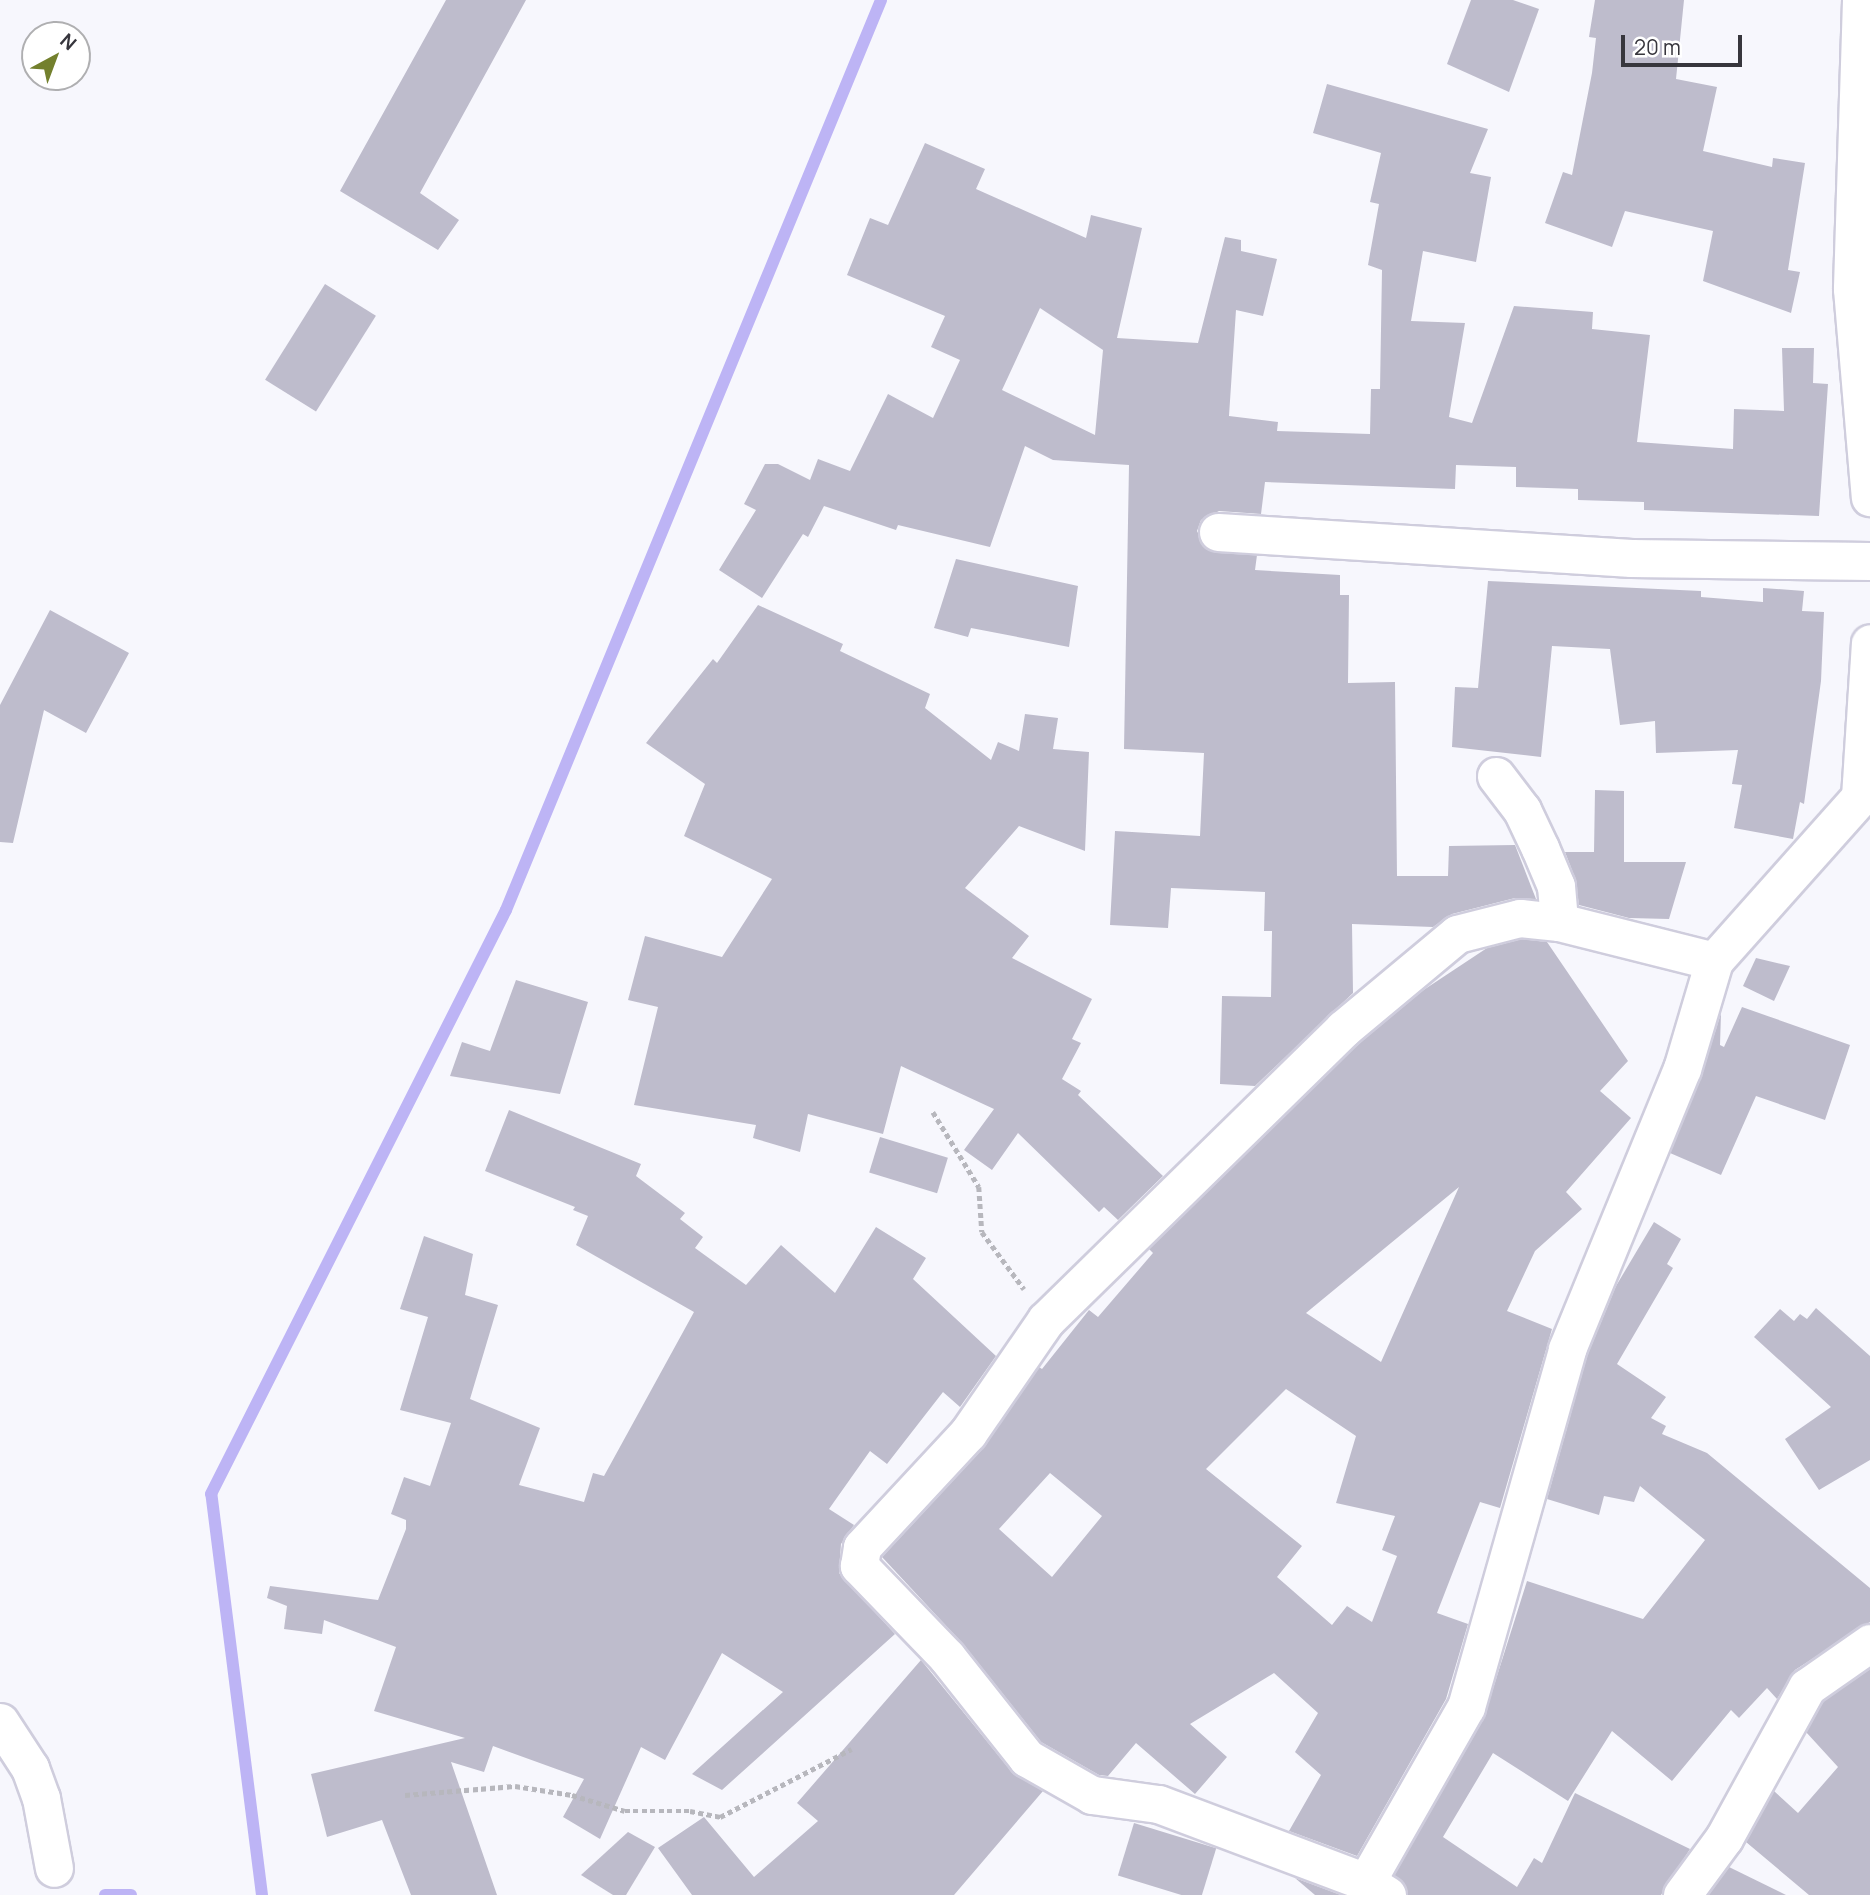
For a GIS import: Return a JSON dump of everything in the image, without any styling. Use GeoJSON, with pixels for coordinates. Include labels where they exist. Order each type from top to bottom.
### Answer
{"type":"FeatureCollection","features":[{"type":"Feature","properties":{"kind":"street"},"geometry":{"type":"LineString","coordinates":[[1861,0],[1852,289],[1870,497]]}},
{"type":"Feature","properties":{"kind":"street"},"geometry":{"type":"LineString","coordinates":[[1218,532],[1631,558],[1870,561]]}},
{"type":"Feature","properties":{"kind":"street"},"geometry":{"type":"LineString","coordinates":[[1714,961],[1559,922],[1520,918],[1457,934],[1405,974],[1229,1138],[1046,1320],[968,1433],[862,1547],[859,1566],[947,1657],[1027,1758],[1092,1795],[1158,1804],[1377,1889],[1466,1707],[1567,1349],[1682,1069],[1714,961],[1860,797],[1870,643]]}},
{"type":"Feature","properties":{"kind":"street"},"geometry":{"type":"LineString","coordinates":[[1496,776],[1522,810],[1540,848],[1556,887],[1559,922]]}},
{"type":"Feature","properties":{"kind":"street"},"geometry":{"type":"LineString","coordinates":[[1682,1895],[1724,1838],[1807,1687],[1870,1643]]}},
{"type":"Feature","properties":{"kind":"street"},"geometry":{"type":"LineString","coordinates":[[0,1722],[30,1768],[41,1798],[54,1868]]}},
{"type":"Feature","properties":{"kind":"path"},"geometry":{"type":"LineString","coordinates":[[933,1112],[979,1187],[982,1232],[1046,1320]]}},
{"type":"Feature","properties":{"kind":"path"},"geometry":{"type":"LineString","coordinates":[[405,1795],[514,1786],[572,1796],[625,1811],[690,1811],[720,1817],[852,1749]]}},
{"type":"Feature","properties":{"kind":"building"},"geometry":{"type":"Polygon","coordinates":[[[446,0],[526,0],[420,193],[459,220],[438,250],[340,191],[446,0]]]}},
{"type":"Feature","properties":{"kind":"building"},"geometry":{"type":"Polygon","coordinates":[[[1471,0],[1513,0],[1539,9],[1509,92],[1447,64],[1471,0]]]}},
{"type":"Feature","properties":{"kind":"building"},"geometry":{"type":"Polygon","coordinates":[[[1595,0],[1684,0],[1676,79],[1717,87],[1703,151],[1772,167],[1773,158],[1805,163],[1788,270],[1800,272],[1791,313],[1703,281],[1713,231],[1625,211],[1612,247],[1545,223],[1563,172],[1572,175],[1592,73],[1596,38],[1589,37],[1595,0]]]}},
{"type":"Feature","properties":{"kind":"building"},"geometry":{"type":"Polygon","coordinates":[[[1327,84],[1488,129],[1470,173],[1491,177],[1476,262],[1423,251],[1411,321],[1465,323],[1449,417],[1472,423],[1514,306],[1593,312],[1592,329],[1650,335],[1637,442],[1733,449],[1734,409],[1784,411],[1782,348],[1814,348],[1813,383],[1828,384],[1819,516],[1644,510],[1644,502],[1578,500],[1578,489],[1516,487],[1516,467],[1456,465],[1455,489],[1265,482],[1261,514],[1219,511],[1201,520],[1197,531],[1206,549],[1257,555],[1255,570],[1340,575],[1340,595],[1349,595],[1348,683],[1395,682],[1397,876],[1448,876],[1449,846],[1515,845],[1536,899],[1515,898],[1452,914],[1433,927],[1352,924],[1353,993],[1255,1086],[1220,1084],[1222,996],[1271,997],[1272,931],[1264,931],[1265,892],[1171,888],[1168,928],[1110,925],[1115,831],[1200,836],[1204,753],[1124,749],[1129,465],[1053,460],[1025,446],[990,547],[898,525],[896,530],[824,506],[808,537],[803,534],[762,598],[719,570],[756,510],[744,504],[765,464],[778,464],[810,480],[818,459],[850,471],[888,394],[933,418],[960,360],[931,347],[945,316],[847,275],[870,218],[888,225],[925,143],[985,169],[976,189],[1086,238],[1091,215],[1142,228],[1117,338],[1198,343],[1225,237],[1241,240],[1241,251],[1277,259],[1263,316],[1236,310],[1229,416],[1278,422],[1277,431],[1370,434],[1371,389],[1380,389],[1382,270],[1368,265],[1379,204],[1370,202],[1381,153],[1313,133],[1327,84]],[[1040,308],[1002,390],[1095,435],[1103,350],[1040,308]]]}},
{"type":"Feature","properties":{"kind":"building"},"geometry":{"type":"Polygon","coordinates":[[[325,284],[376,316],[316,412],[265,380],[325,284]]]}},
{"type":"Feature","properties":{"kind":"building"},"geometry":{"type":"Polygon","coordinates":[[[956,559],[1078,586],[1069,647],[971,628],[968,637],[934,628],[956,559]]]}},
{"type":"Feature","properties":{"kind":"building"},"geometry":{"type":"Polygon","coordinates":[[[1488,581],[1701,591],[1701,597],[1763,602],[1763,588],[1804,591],[1802,611],[1824,612],[1821,681],[1804,804],[1800,802],[1793,839],[1734,828],[1742,785],[1732,784],[1738,750],[1656,753],[1655,721],[1620,725],[1610,649],[1552,646],[1541,757],[1452,747],[1455,687],[1478,688],[1488,581]]]}},
{"type":"Feature","properties":{"kind":"building"},"geometry":{"type":"Polygon","coordinates":[[[758,605],[843,644],[840,651],[930,694],[925,708],[991,760],[998,742],[1019,751],[1025,714],[1058,718],[1053,749],[1089,752],[1085,851],[1019,826],[965,888],[1029,936],[1012,958],[1092,999],[1072,1039],[1081,1043],[1062,1079],[1081,1091],[1078,1095],[1163,1176],[1118,1220],[1104,1207],[1099,1212],[1018,1133],[992,1170],[964,1150],[994,1109],[901,1066],[883,1134],[808,1114],[800,1152],[753,1138],[756,1125],[634,1105],[658,1007],[628,1000],[645,936],[722,957],[772,879],[684,836],[705,784],[646,743],[713,659],[717,663],[758,605]]]}},
{"type":"Feature","properties":{"kind":"building"},"geometry":{"type":"Polygon","coordinates":[[[50,610],[129,653],[86,733],[44,710],[13,843],[0,842],[0,705],[50,610]]]}},
{"type":"Feature","properties":{"kind":"building"},"geometry":{"type":"Polygon","coordinates":[[[1595,790],[1624,791],[1624,862],[1686,862],[1669,919],[1629,918],[1579,905],[1575,878],[1565,852],[1594,852],[1595,790]]]}},
{"type":"Feature","properties":{"kind":"building"},"geometry":{"type":"Polygon","coordinates":[[[1522,939],[1547,942],[1628,1061],[1600,1091],[1631,1118],[1566,1192],[1582,1209],[1535,1251],[1507,1311],[1552,1329],[1500,1508],[1480,1502],[1437,1613],[1468,1624],[1446,1699],[1357,1856],[1289,1831],[1321,1775],[1295,1752],[1318,1713],[1274,1673],[1190,1724],[1227,1757],[1195,1794],[1136,1743],[1108,1776],[1099,1775],[1041,1742],[963,1644],[882,1557],[984,1447],[1039,1367],[1042,1369],[1089,1310],[1098,1317],[1153,1253],[1149,1249],[1357,1045],[1419,993],[1487,948],[1522,939]],[[1459,1187],[1306,1313],[1381,1362],[1459,1187]],[[1286,1389],[1206,1469],[1302,1546],[1277,1577],[1332,1625],[1347,1606],[1372,1622],[1397,1556],[1382,1550],[1395,1516],[1336,1503],[1356,1436],[1286,1389]],[[1050,1473],[999,1529],[1052,1577],[1102,1516],[1050,1473]]]}},
{"type":"Feature","properties":{"kind":"building"},"geometry":{"type":"Polygon","coordinates":[[[1756,958],[1790,966],[1774,1001],[1743,986],[1756,958]]]}},
{"type":"Feature","properties":{"kind":"building"},"geometry":{"type":"Polygon","coordinates":[[[516,980],[588,1002],[560,1094],[450,1076],[462,1042],[490,1051],[516,980]]]}},
{"type":"Feature","properties":{"kind":"building"},"geometry":{"type":"Polygon","coordinates":[[[1742,1007],[1850,1045],[1825,1120],[1756,1096],[1721,1175],[1670,1153],[1701,1077],[1721,1013],[1720,1045],[1724,1047],[1742,1007]]]}},
{"type":"Feature","properties":{"kind":"building"},"geometry":{"type":"Polygon","coordinates":[[[509,1110],[641,1164],[636,1176],[685,1213],[680,1219],[703,1237],[695,1248],[746,1285],[781,1245],[835,1293],[876,1227],[926,1258],[913,1279],[996,1356],[960,1407],[943,1392],[887,1464],[870,1451],[829,1509],[854,1525],[841,1544],[839,1573],[895,1634],[722,1790],[692,1774],[783,1692],[722,1653],[665,1760],[641,1747],[600,1839],[563,1817],[584,1779],[493,1746],[484,1772],[451,1762],[497,1895],[411,1895],[382,1820],[327,1837],[311,1774],[465,1738],[374,1711],[396,1647],[324,1620],[322,1634],[284,1629],[287,1606],[267,1598],[270,1586],[378,1600],[406,1529],[406,1520],[391,1514],[404,1477],[430,1486],[451,1423],[400,1410],[428,1317],[400,1309],[424,1236],[473,1254],[465,1295],[498,1305],[470,1399],[540,1428],[519,1485],[584,1502],[593,1473],[604,1476],[694,1312],[576,1245],[588,1216],[573,1210],[575,1207],[485,1171],[509,1110]]]}},
{"type":"Feature","properties":{"kind":"building"},"geometry":{"type":"Polygon","coordinates":[[[880,1137],[948,1158],[937,1193],[869,1172],[880,1137]]]}},
{"type":"Feature","properties":{"kind":"building"},"geometry":{"type":"Polygon","coordinates":[[[1654,1222],[1681,1239],[1667,1264],[1673,1268],[1617,1364],[1666,1397],[1651,1418],[1666,1426],[1662,1434],[1707,1453],[1870,1588],[1870,1622],[1795,1670],[1777,1699],[1767,1688],[1739,1718],[1731,1710],[1672,1781],[1612,1731],[1568,1801],[1493,1753],[1443,1837],[1517,1887],[1534,1858],[1542,1863],[1575,1793],[1690,1849],[1661,1895],[1408,1895],[1405,1885],[1394,1875],[1484,1717],[1527,1581],[1643,1619],[1705,1540],[1640,1486],[1634,1502],[1604,1496],[1599,1515],[1547,1499],[1587,1356],[1616,1286],[1654,1222]]]}},
{"type":"Feature","properties":{"kind":"building"},"geometry":{"type":"Polygon","coordinates":[[[1816,1308],[1870,1356],[1870,1460],[1819,1490],[1785,1439],[1831,1407],[1754,1337],[1780,1309],[1794,1321],[1800,1314],[1807,1319],[1816,1308]]]}},
{"type":"Feature","properties":{"kind":"building"},"geometry":{"type":"Polygon","coordinates":[[[921,1660],[1011,1771],[1043,1791],[954,1895],[692,1895],[658,1848],[704,1817],[754,1877],[818,1821],[797,1803],[921,1660]]]}},
{"type":"Feature","properties":{"kind":"building"},"geometry":{"type":"Polygon","coordinates":[[[1870,1669],[1870,1895],[1809,1895],[1746,1842],[1774,1791],[1798,1813],[1838,1767],[1806,1732],[1823,1701],[1870,1669]]]}},
{"type":"Feature","properties":{"kind":"building"},"geometry":{"type":"Polygon","coordinates":[[[1134,1823],[1216,1848],[1202,1895],[1181,1895],[1118,1876],[1134,1823]]]}},
{"type":"Feature","properties":{"kind":"building"},"geometry":{"type":"Polygon","coordinates":[[[628,1832],[655,1847],[626,1895],[613,1895],[581,1875],[628,1832]]]}},
{"type":"Feature","properties":{"kind":"building"},"geometry":{"type":"Polygon","coordinates":[[[1729,1867],[1786,1895],[1708,1895],[1729,1867]]]}},
{"type":"Feature","properties":{"kind":"building"},"geometry":{"type":"Polygon","coordinates":[[[1295,1878],[1341,1895],[1315,1895],[1295,1878]]]}},
{"type":"Feature","properties":{"kind":"waterway"},"geometry":{"type":"LineString","coordinates":[[262,1895],[211,1494],[506,910],[881,0]]}},
{"type":"Feature","properties":{"kind":"waterway"},"geometry":{"type":"LineString","coordinates":[[105,1895],[131,1895]]}}]}
